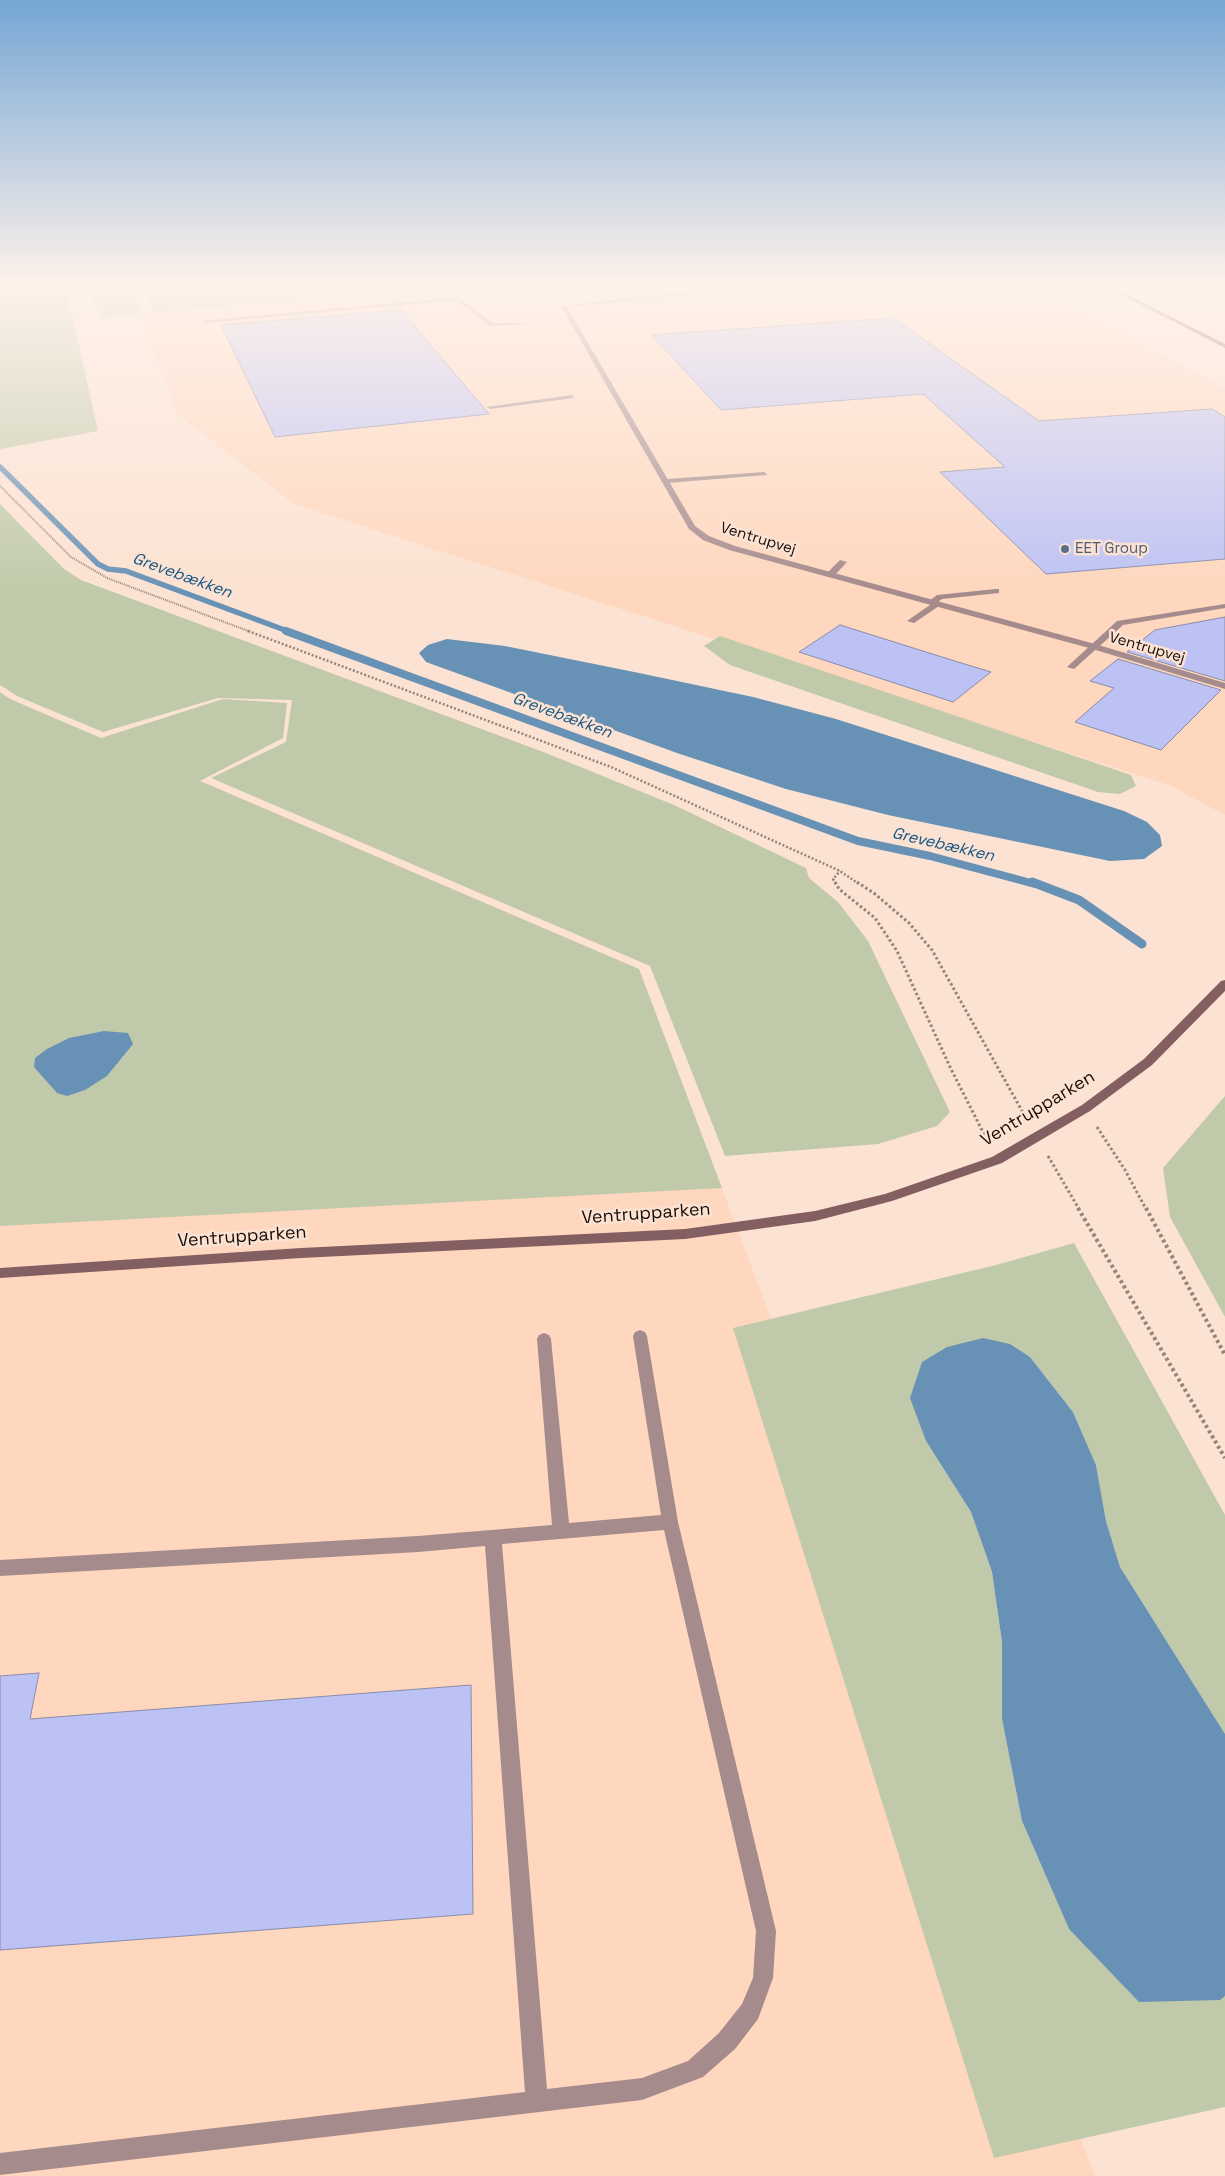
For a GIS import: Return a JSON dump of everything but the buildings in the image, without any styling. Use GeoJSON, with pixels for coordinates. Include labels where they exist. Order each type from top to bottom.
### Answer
{"type":"FeatureCollection","features":[{"type":"Feature","properties":{"kind":"street","name":"Ventrupvej"},"geometry":{"type":"LineString","coordinates":[[612,389],[692,527],[706,538],[732,548],[1092,646],[1225,686]]}},
{"type":"Feature","properties":{"kind":"street"},"geometry":{"type":"LineString","coordinates":[[490,407],[572,397]]}},
{"type":"Feature","properties":{"kind":"street"},"geometry":{"type":"LineString","coordinates":[[667,482],[764,474]]}},
{"type":"Feature","properties":{"kind":"street"},"geometry":{"type":"LineString","coordinates":[[830,575],[843,562]]}},
{"type":"Feature","properties":{"kind":"street"},"geometry":{"type":"LineString","coordinates":[[911,621],[940,598],[996,591]]}},
{"type":"Feature","properties":{"kind":"street"},"geometry":{"type":"LineString","coordinates":[[1071,667],[1092,646],[1120,623],[1225,606]]}},
{"type":"Feature","properties":{"kind":"street","name":"Ventrupparken"},"geometry":{"type":"LineString","coordinates":[[0,1273],[301,1252],[685,1234],[824,1214],[887,1198],[997,1160],[1086,1108],[1148,1062],[1225,984]]}},
{"type":"Feature","properties":{"kind":"street"},"geometry":{"type":"LineString","coordinates":[[0,2164],[642,2089],[695,2069],[727,2041],[750,2011],[763,1978],[766,1931],[670,1522],[640,1336]]}},
{"type":"Feature","properties":{"kind":"street"},"geometry":{"type":"LineString","coordinates":[[544,1339],[561,1531]]}},
{"type":"Feature","properties":{"kind":"street"},"geometry":{"type":"LineString","coordinates":[[0,1568],[418,1544],[670,1522]]}},
{"type":"Feature","properties":{"kind":"street"},"geometry":{"type":"LineString","coordinates":[[493,1537],[537,2101]]}},
{"type":"Feature","properties":{"kind":"path"},"geometry":{"type":"LineString","coordinates":[[0,486],[71,558],[107,578],[611,768],[840,871],[875,894],[909,923],[932,950],[998,1069]]}},
{"type":"Feature","properties":{"kind":"path"},"geometry":{"type":"LineString","coordinates":[[840,871],[833,878],[839,889],[875,918],[897,951],[950,1067],[997,1160]]}},
{"type":"Feature","properties":{"kind":"path"},"geometry":{"type":"LineString","coordinates":[[1086,1108],[1124,1170],[1225,1355]]}},
{"type":"Feature","properties":{"kind":"path"},"geometry":{"type":"LineString","coordinates":[[1094,1236],[1225,1458]]}},
{"type":"Feature","properties":{"kind":"shaded area"},"geometry":{"type":"Polygon","coordinates":[[[168,389],[1225,389],[1225,815],[1169,785],[294,504],[177,414],[168,389]]]}},
{"type":"Feature","properties":{"kind":"shaded area"},"geometry":{"type":"Polygon","coordinates":[[[0,692],[10,699],[639,969],[1095,2176],[0,2176],[0,692]]]}},
{"type":"Feature","properties":{"kind":"green space"},"geometry":{"type":"Polygon","coordinates":[[[0,389],[89,389],[98,431],[0,449],[0,389]]]}},
{"type":"Feature","properties":{"kind":"green space"},"geometry":{"type":"Polygon","coordinates":[[[0,504],[64,569],[81,580],[546,753],[674,805],[806,868],[809,878],[838,902],[868,941],[950,1112],[937,1126],[878,1144],[725,1156],[650,966],[211,778],[286,742],[292,700],[218,698],[103,732],[17,696],[0,685],[0,504]]]}},
{"type":"Feature","properties":{"kind":"green space"},"geometry":{"type":"Polygon","coordinates":[[[720,636],[1131,775],[1136,786],[1120,794],[1098,792],[730,665],[704,646],[720,636]]]}},
{"type":"Feature","properties":{"kind":"green space"},"geometry":{"type":"Polygon","coordinates":[[[0,692],[10,699],[101,738],[223,699],[287,703],[283,738],[200,781],[639,969],[722,1188],[0,1226],[0,692]]]}},
{"type":"Feature","properties":{"kind":"green space"},"geometry":{"type":"Polygon","coordinates":[[[1225,1096],[1225,1317],[1170,1217],[1163,1168],[1225,1096]]]}},
{"type":"Feature","properties":{"kind":"green space"},"geometry":{"type":"Polygon","coordinates":[[[1074,1243],[1225,1515],[1225,1734],[1120,1567],[1106,1521],[1096,1465],[1073,1412],[1030,1357],[926,1441],[971,1512],[992,1572],[1002,1642],[1002,1719],[1022,1821],[1069,1929],[1219,2000],[1225,1996],[1225,2107],[994,2158],[733,1328],[996,1265],[1074,1243]]]}},
{"type":"Feature","properties":{"kind":"water"},"geometry":{"type":"Polygon","coordinates":[[[447,639],[505,646],[639,673],[753,697],[836,719],[1124,811],[1147,822],[1160,835],[1162,846],[1144,859],[1110,861],[888,815],[786,789],[677,753],[426,662],[419,653],[428,645],[447,639]]]}},
{"type":"Feature","properties":{"kind":"water"},"geometry":{"type":"Polygon","coordinates":[[[104,1031],[128,1033],[133,1044],[107,1076],[85,1090],[67,1096],[57,1093],[34,1067],[35,1058],[47,1049],[69,1038],[104,1031]]]}},
{"type":"Feature","properties":{"kind":"water"},"geometry":{"type":"Polygon","coordinates":[[[983,1338],[1010,1344],[1030,1357],[1073,1412],[1096,1465],[1106,1521],[1120,1567],[1225,1734],[1225,1996],[1220,2000],[1139,2002],[1069,1929],[1022,1821],[1002,1719],[1002,1642],[992,1572],[971,1512],[926,1441],[910,1398],[922,1362],[947,1347],[983,1338]]]}},
{"type":"Feature","properties":{"kind":"waterway","name":"Grevebækken"},"geometry":{"type":"LineString","coordinates":[[0,467],[98,564],[108,569],[126,571],[290,632]]}},
{"type":"Feature","properties":{"kind":"waterway","name":"Grevebækken"},"geometry":{"type":"LineString","coordinates":[[286,631],[858,841],[930,856],[1035,884]]}},
{"type":"Feature","properties":{"kind":"waterway","name":"Grevebækken"},"geometry":{"type":"LineString","coordinates":[[1032,882],[1079,900],[1142,944]]}},
{"type":"Feature","properties":{"kind":"place","name":"EET Group"},"geometry":{"type":"Point","coordinates":[1065,549]}}]}
